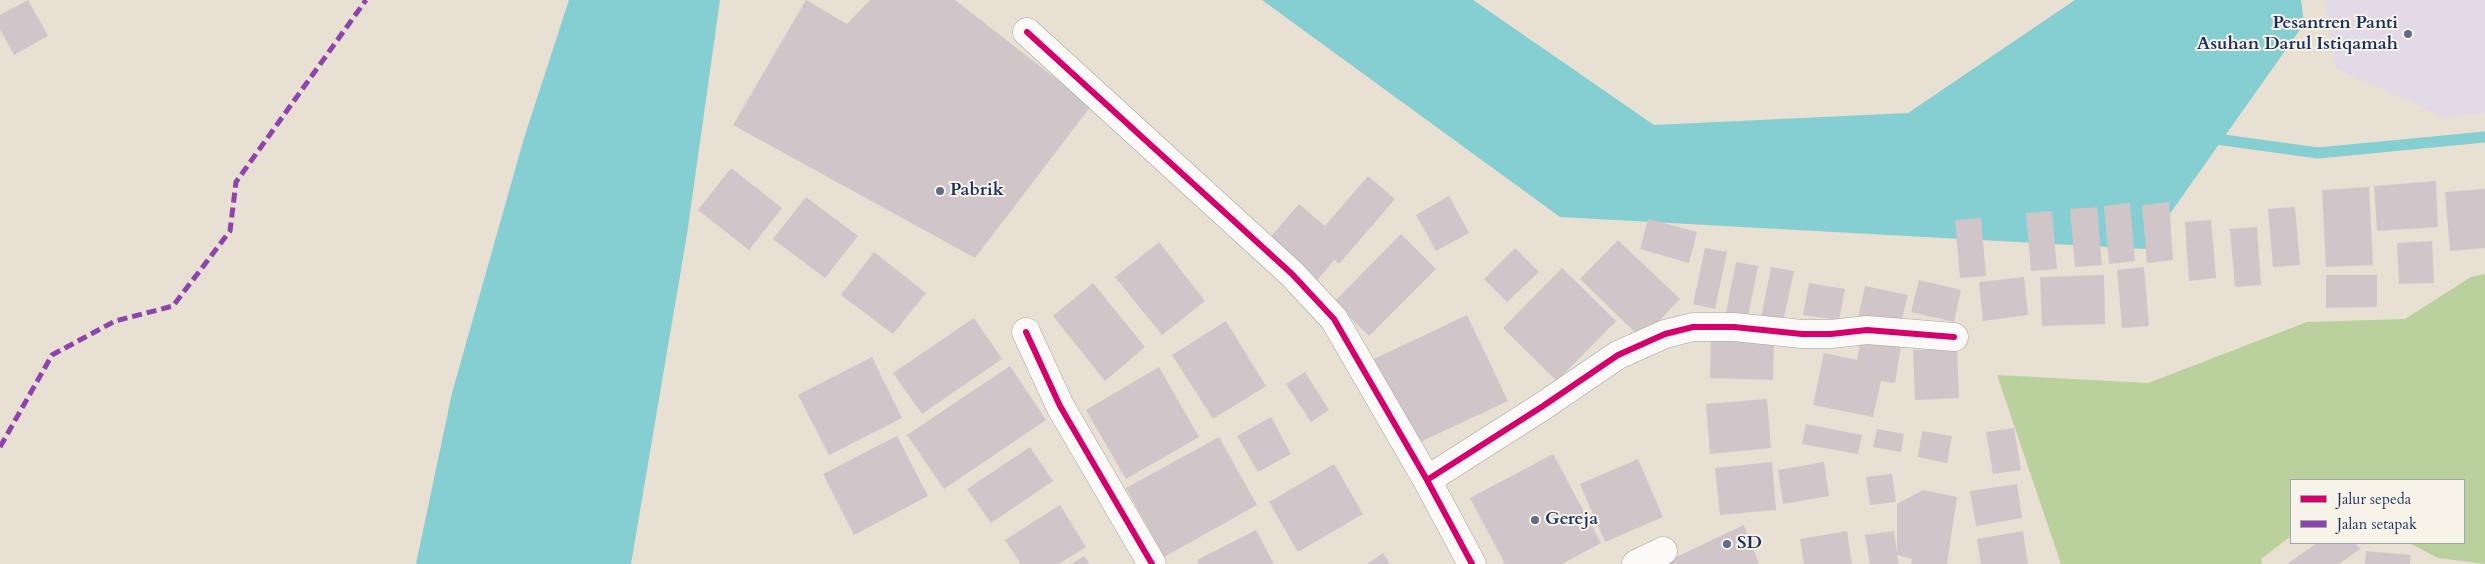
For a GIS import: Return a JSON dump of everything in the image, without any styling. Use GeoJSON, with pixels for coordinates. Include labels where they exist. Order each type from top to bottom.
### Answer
{"type":"FeatureCollection","features":[{"type":"Feature","properties":{"kind":"street"},"geometry":{"type":"LineString","coordinates":[[1026,32],[1292,274],[1334,319],[1427,480],[1472,564]]}},
{"type":"Feature","properties":{"kind":"street"},"geometry":{"type":"LineString","coordinates":[[1427,480],[1543,406],[1618,355],[1665,334],[1693,327],[1734,327],[1802,334],[1831,334],[1867,330],[1954,337]]}},
{"type":"Feature","properties":{"kind":"street"},"geometry":{"type":"LineString","coordinates":[[1026,332],[1060,406],[1152,564]]}},
{"type":"Feature","properties":{"kind":"street"},"geometry":{"type":"LineString","coordinates":[[1636,564],[1663,551]]}},
{"type":"Feature","properties":{"kind":"shaded area","name":"Pesantren Panti Asuhan Darul Istiqamah"},"geometry":{"type":"Polygon","coordinates":[[[2325,0],[2485,0],[2485,113],[2444,117],[2335,68],[2325,0]]]}},
{"type":"Feature","properties":{"kind":"green space"},"geometry":{"type":"Polygon","coordinates":[[[2485,274],[2485,564],[2438,558],[2411,544],[2465,544],[2465,479],[2290,479],[2290,537],[2261,559],[2262,564],[2061,564],[1997,375],[2148,383],[2307,322],[2405,319],[2471,277],[2485,274]]]}},
{"type":"Feature","properties":{"kind":"water"},"geometry":{"type":"Polygon","coordinates":[[[569,0],[720,0],[687,234],[631,564],[416,564],[452,393],[524,138],[569,0]]]}},
{"type":"Feature","properties":{"kind":"water"},"geometry":{"type":"Polygon","coordinates":[[[1262,0],[1473,0],[1654,125],[1908,113],[2075,0],[2301,0],[2304,24],[2145,249],[1560,217],[1262,0]]]}},
{"type":"Feature","properties":{"kind":"building"},"geometry":{"type":"Polygon","coordinates":[[[28,0],[48,36],[14,55],[0,29],[0,15],[28,0]]]}},
{"type":"Feature","properties":{"kind":"building","name":"Pabrik"},"geometry":{"type":"Polygon","coordinates":[[[806,0],[847,24],[870,0],[955,0],[1091,106],[975,258],[733,125],[806,0]]]}},
{"type":"Feature","properties":{"kind":"building"},"geometry":{"type":"Polygon","coordinates":[[[731,168],[782,208],[749,250],[698,210],[731,168]]]}},
{"type":"Feature","properties":{"kind":"building"},"geometry":{"type":"Polygon","coordinates":[[[1368,176],[1395,199],[1339,264],[1334,260],[1316,282],[1267,241],[1299,204],[1325,226],[1368,176]]]}},
{"type":"Feature","properties":{"kind":"building"},"geometry":{"type":"Polygon","coordinates":[[[2436,181],[2438,227],[2377,231],[2374,186],[2436,181]]]}},
{"type":"Feature","properties":{"kind":"building"},"geometry":{"type":"Polygon","coordinates":[[[2369,187],[2373,265],[2326,267],[2322,190],[2369,187]]]}},
{"type":"Feature","properties":{"kind":"building"},"geometry":{"type":"Polygon","coordinates":[[[2485,189],[2485,248],[2450,251],[2445,192],[2485,189]]]}},
{"type":"Feature","properties":{"kind":"building"},"geometry":{"type":"Polygon","coordinates":[[[1449,196],[1469,233],[1436,251],[1416,215],[1449,196]]]}},
{"type":"Feature","properties":{"kind":"building"},"geometry":{"type":"Polygon","coordinates":[[[806,197],[858,236],[825,278],[773,239],[806,197]]]}},
{"type":"Feature","properties":{"kind":"building"},"geometry":{"type":"Polygon","coordinates":[[[2169,202],[2173,260],[2147,263],[2142,205],[2169,202]]]}},
{"type":"Feature","properties":{"kind":"building"},"geometry":{"type":"Polygon","coordinates":[[[2130,203],[2135,261],[2109,264],[2104,206],[2130,203]]]}},
{"type":"Feature","properties":{"kind":"building"},"geometry":{"type":"Polygon","coordinates":[[[2097,207],[2102,265],[2075,267],[2070,209],[2097,207]]]}},
{"type":"Feature","properties":{"kind":"building"},"geometry":{"type":"Polygon","coordinates":[[[2295,207],[2300,265],[2273,267],[2268,209],[2295,207]]]}},
{"type":"Feature","properties":{"kind":"building"},"geometry":{"type":"Polygon","coordinates":[[[2052,211],[2057,269],[2031,271],[2026,213],[2052,211]]]}},
{"type":"Feature","properties":{"kind":"building"},"geometry":{"type":"Polygon","coordinates":[[[1981,218],[1986,276],[1960,278],[1955,220],[1981,218]]]}},
{"type":"Feature","properties":{"kind":"building"},"geometry":{"type":"Polygon","coordinates":[[[1648,219],[1697,232],[1689,263],[1640,249],[1648,219]]]}},
{"type":"Feature","properties":{"kind":"building"},"geometry":{"type":"Polygon","coordinates":[[[2211,220],[2216,278],[2189,281],[2185,222],[2211,220]]]}},
{"type":"Feature","properties":{"kind":"building"},"geometry":{"type":"Polygon","coordinates":[[[2257,227],[2261,285],[2235,287],[2230,229],[2257,227]]]}},
{"type":"Feature","properties":{"kind":"building"},"geometry":{"type":"Polygon","coordinates":[[[1401,234],[1436,269],[1369,336],[1334,302],[1401,234]]]}},
{"type":"Feature","properties":{"kind":"building"},"geometry":{"type":"Polygon","coordinates":[[[1618,240],[1680,299],[1642,339],[1580,279],[1618,240]]]}},
{"type":"Feature","properties":{"kind":"building"},"geometry":{"type":"Polygon","coordinates":[[[2432,241],[2434,283],[2399,284],[2397,243],[2432,241]]]}},
{"type":"Feature","properties":{"kind":"building"},"geometry":{"type":"Polygon","coordinates":[[[1159,242],[1205,301],[1162,335],[1115,277],[1159,242]]]}},
{"type":"Feature","properties":{"kind":"building"},"geometry":{"type":"Polygon","coordinates":[[[1515,248],[1539,272],[1507,302],[1484,279],[1515,248]]]}},
{"type":"Feature","properties":{"kind":"building"},"geometry":{"type":"Polygon","coordinates":[[[1705,248],[1727,252],[1715,309],[1693,304],[1705,248]]]}},
{"type":"Feature","properties":{"kind":"building"},"geometry":{"type":"Polygon","coordinates":[[[874,252],[926,293],[893,334],[841,295],[874,252]]]}},
{"type":"Feature","properties":{"kind":"building"},"geometry":{"type":"Polygon","coordinates":[[[1736,262],[1758,266],[1747,322],[1725,318],[1736,262]]]}},
{"type":"Feature","properties":{"kind":"building"},"geometry":{"type":"Polygon","coordinates":[[[1771,267],[1794,271],[1782,327],[1760,323],[1771,267]]]}},
{"type":"Feature","properties":{"kind":"building"},"geometry":{"type":"Polygon","coordinates":[[[2144,267],[2149,326],[2122,328],[2117,270],[2144,267]]]}},
{"type":"Feature","properties":{"kind":"building"},"geometry":{"type":"Polygon","coordinates":[[[1562,268],[1616,321],[1557,381],[1503,328],[1562,268]]]}},
{"type":"Feature","properties":{"kind":"building"},"geometry":{"type":"Polygon","coordinates":[[[2104,275],[2105,324],[2042,326],[2040,277],[2104,275]]]}},
{"type":"Feature","properties":{"kind":"building"},"geometry":{"type":"Polygon","coordinates":[[[2326,275],[2377,275],[2377,307],[2326,308],[2326,275]]]}},
{"type":"Feature","properties":{"kind":"building"},"geometry":{"type":"Polygon","coordinates":[[[2024,277],[2028,315],[1983,321],[1979,282],[2024,277]]]}},
{"type":"Feature","properties":{"kind":"building"},"geometry":{"type":"Polygon","coordinates":[[[1919,280],[1961,290],[1954,322],[1911,312],[1919,280]]]}},
{"type":"Feature","properties":{"kind":"building"},"geometry":{"type":"Polygon","coordinates":[[[1093,283],[1145,347],[1105,381],[1053,316],[1093,283]]]}},
{"type":"Feature","properties":{"kind":"building"},"geometry":{"type":"Polygon","coordinates":[[[1809,283],[1845,289],[1839,320],[1803,315],[1809,283]]]}},
{"type":"Feature","properties":{"kind":"building"},"geometry":{"type":"Polygon","coordinates":[[[1865,286],[1908,295],[1900,327],[1858,318],[1865,286]]]}},
{"type":"Feature","properties":{"kind":"building"},"geometry":{"type":"Polygon","coordinates":[[[1467,315],[1508,401],[1414,445],[1374,359],[1467,315]]]}},
{"type":"Feature","properties":{"kind":"building"},"geometry":{"type":"Polygon","coordinates":[[[974,318],[1002,359],[922,414],[893,373],[974,318]]]}},
{"type":"Feature","properties":{"kind":"building"},"geometry":{"type":"Polygon","coordinates":[[[1226,321],[1266,386],[1213,419],[1172,355],[1226,321]]]}},
{"type":"Feature","properties":{"kind":"building"},"geometry":{"type":"Polygon","coordinates":[[[1862,334],[1902,340],[1895,383],[1881,381],[1873,417],[1813,405],[1824,353],[1857,360],[1862,334]]]}},
{"type":"Feature","properties":{"kind":"building"},"geometry":{"type":"Polygon","coordinates":[[[1711,338],[1774,340],[1773,380],[1710,378],[1711,338]]]}},
{"type":"Feature","properties":{"kind":"building"},"geometry":{"type":"Polygon","coordinates":[[[1957,348],[1959,398],[1915,400],[1913,350],[1957,348]]]}},
{"type":"Feature","properties":{"kind":"building"},"geometry":{"type":"Polygon","coordinates":[[[872,357],[902,418],[829,455],[798,395],[872,357]]]}},
{"type":"Feature","properties":{"kind":"building"},"geometry":{"type":"Polygon","coordinates":[[[1010,366],[1046,420],[944,489],[907,435],[1010,366]]]}},
{"type":"Feature","properties":{"kind":"building"},"geometry":{"type":"Polygon","coordinates":[[[1159,367],[1199,437],[1126,479],[1086,410],[1159,367]]]}},
{"type":"Feature","properties":{"kind":"building"},"geometry":{"type":"Polygon","coordinates":[[[1305,372],[1329,410],[1311,422],[1286,384],[1305,372]]]}},
{"type":"Feature","properties":{"kind":"building"},"geometry":{"type":"Polygon","coordinates":[[[1767,399],[1771,448],[1710,454],[1706,404],[1767,399]]]}},
{"type":"Feature","properties":{"kind":"building"},"geometry":{"type":"Polygon","coordinates":[[[1271,417],[1291,454],[1258,472],[1237,436],[1271,417]]]}},
{"type":"Feature","properties":{"kind":"building"},"geometry":{"type":"Polygon","coordinates":[[[1806,424],[1862,435],[1858,454],[1802,444],[1806,424]]]}},
{"type":"Feature","properties":{"kind":"building"},"geometry":{"type":"Polygon","coordinates":[[[2014,428],[2021,470],[1993,474],[1986,432],[2014,428]]]}},
{"type":"Feature","properties":{"kind":"building"},"geometry":{"type":"Polygon","coordinates":[[[1877,429],[1904,434],[1901,452],[1873,447],[1877,429]]]}},
{"type":"Feature","properties":{"kind":"building"},"geometry":{"type":"Polygon","coordinates":[[[1922,431],[1952,436],[1947,463],[1918,457],[1922,431]]]}},
{"type":"Feature","properties":{"kind":"building"},"geometry":{"type":"Polygon","coordinates":[[[897,436],[928,496],[854,535],[823,474],[897,436]]]}},
{"type":"Feature","properties":{"kind":"building"},"geometry":{"type":"Polygon","coordinates":[[[1219,437],[1257,505],[1164,557],[1126,488],[1219,437]]]}},
{"type":"Feature","properties":{"kind":"building"},"geometry":{"type":"Polygon","coordinates":[[[1030,447],[1053,481],[991,523],[967,489],[1030,447]]]}},
{"type":"Feature","properties":{"kind":"building","name":"Gereja"},"geometry":{"type":"Polygon","coordinates":[[[1553,454],[1601,543],[1562,564],[1505,564],[1470,498],[1553,454]]]}},
{"type":"Feature","properties":{"kind":"building"},"geometry":{"type":"Polygon","coordinates":[[[1638,459],[1663,517],[1605,542],[1580,484],[1638,459]]]}},
{"type":"Feature","properties":{"kind":"building"},"geometry":{"type":"Polygon","coordinates":[[[1772,462],[1776,510],[1720,515],[1715,468],[1772,462]]]}},
{"type":"Feature","properties":{"kind":"building"},"geometry":{"type":"Polygon","coordinates":[[[1824,462],[1829,496],[1783,504],[1778,470],[1824,462]]]}},
{"type":"Feature","properties":{"kind":"building"},"geometry":{"type":"Polygon","coordinates":[[[1334,464],[1363,514],[1298,552],[1269,502],[1334,464]]]}},
{"type":"Feature","properties":{"kind":"building"},"geometry":{"type":"Polygon","coordinates":[[[1892,474],[1896,502],[1870,505],[1866,477],[1892,474]]]}},
{"type":"Feature","properties":{"kind":"building"},"geometry":{"type":"Polygon","coordinates":[[[2017,484],[2022,518],[1976,526],[1970,491],[2017,484]]]}},
{"type":"Feature","properties":{"kind":"building"},"geometry":{"type":"Polygon","coordinates":[[[1923,490],[1957,497],[1947,564],[1911,564],[1912,559],[1897,555],[1899,564],[1870,564],[1865,535],[1894,531],[1897,553],[1897,504],[1923,490]]]}},
{"type":"Feature","properties":{"kind":"building"},"geometry":{"type":"Polygon","coordinates":[[[1060,505],[1086,547],[1059,564],[1021,564],[1005,540],[1060,505]]]}},
{"type":"Feature","properties":{"kind":"building","name":"SD"},"geometry":{"type":"Polygon","coordinates":[[[1744,525],[1759,564],[1661,564],[1744,525]]]}},
{"type":"Feature","properties":{"kind":"building"},"geometry":{"type":"Polygon","coordinates":[[[1256,530],[1274,564],[1199,564],[1197,560],[1256,530]]]}},
{"type":"Feature","properties":{"kind":"building"},"geometry":{"type":"Polygon","coordinates":[[[1847,531],[1852,564],[1804,564],[1800,539],[1847,531]]]}},
{"type":"Feature","properties":{"kind":"building"},"geometry":{"type":"Polygon","coordinates":[[[2023,531],[2028,564],[1981,564],[1977,539],[2023,531]]]}},
{"type":"Feature","properties":{"kind":"building"},"geometry":{"type":"Polygon","coordinates":[[[2316,544],[2356,544],[2360,549],[2339,564],[2287,564],[2316,544]]]}},
{"type":"Feature","properties":{"kind":"building"},"geometry":{"type":"Polygon","coordinates":[[[2366,551],[2411,555],[2410,564],[2365,564],[2366,551]]]}},
{"type":"Feature","properties":{"kind":"building"},"geometry":{"type":"Polygon","coordinates":[[[1383,553],[1390,564],[1367,564],[1383,553]]]}},
{"type":"Feature","properties":{"kind":"building"},"geometry":{"type":"Polygon","coordinates":[[[1084,556],[1090,564],[1071,564],[1084,556]]]}},
{"type":"Feature","properties":{"kind":"waterway"},"geometry":{"type":"LineString","coordinates":[[2209,138],[2318,153],[2485,137]]}},
{"type":"Feature","properties":{"kind":"marked path"},"geometry":{"type":"LineString","coordinates":[[0,447],[52,355],[115,321],[173,306],[230,231],[236,182],[366,0]]}},
{"type":"Feature","properties":{"kind":"cycle path"},"geometry":{"type":"LineString","coordinates":[[1027,32],[1292,274],[1334,319],[1427,480],[1472,564]]}},
{"type":"Feature","properties":{"kind":"cycle path"},"geometry":{"type":"LineString","coordinates":[[1427,480],[1543,406],[1618,355],[1665,334],[1693,327],[1734,327],[1802,334],[1831,334],[1867,330],[1954,337]]}},
{"type":"Feature","properties":{"kind":"cycle path"},"geometry":{"type":"LineString","coordinates":[[1026,332],[1060,406],[1152,564]]}},
{"type":"Feature","properties":{"kind":"place","name":"Pesantren Panti Asuhan Darul Istiqamah"},"geometry":{"type":"Point","coordinates":[2408,34]}},
{"type":"Feature","properties":{"kind":"place","name":"Pabrik"},"geometry":{"type":"Point","coordinates":[940,191]}},
{"type":"Feature","properties":{"kind":"place","name":"Gereja"},"geometry":{"type":"Point","coordinates":[1535,520]}},
{"type":"Feature","properties":{"kind":"place","name":"SD"},"geometry":{"type":"Point","coordinates":[1727,544]}}]}
